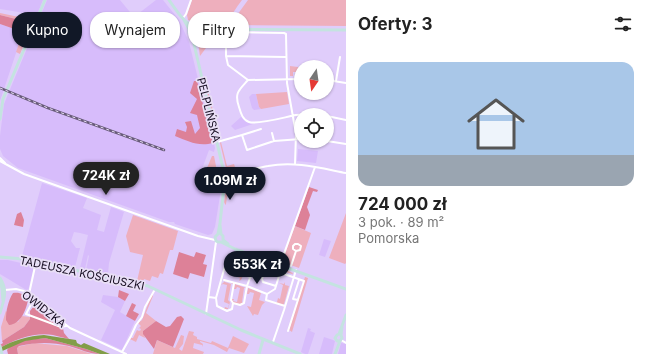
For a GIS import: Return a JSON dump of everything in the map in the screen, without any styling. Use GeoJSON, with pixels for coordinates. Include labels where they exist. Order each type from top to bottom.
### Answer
{"type":"FeatureCollection","features":[{"type":"Feature","properties":{"kind":"street"},"geometry":{"type":"LineString","coordinates":[[0,119],[3,99],[45,0]]}},
{"type":"Feature","properties":{"kind":"street"},"geometry":{"type":"LineString","coordinates":[[169,0],[188,25]]}},
{"type":"Feature","properties":{"kind":"street"},"geometry":{"type":"LineString","coordinates":[[184,19],[191,0]]}},
{"type":"Feature","properties":{"kind":"street"},"geometry":{"type":"LineString","coordinates":[[249,28],[346,30]]}},
{"type":"Feature","properties":{"kind":"street"},"geometry":{"type":"LineString","coordinates":[[294,79],[286,79],[248,80],[228,65],[226,56],[226,35],[229,32],[286,34],[286,79],[294,124]]}},
{"type":"Feature","properties":{"kind":"street","name":"PELPLIŃSKA"},"geometry":{"type":"LineString","coordinates":[[195,48],[225,177],[219,239],[206,314]]}},
{"type":"Feature","properties":{"kind":"street"},"geometry":{"type":"LineString","coordinates":[[226,56],[286,57]]}},
{"type":"Feature","properties":{"kind":"street"},"geometry":{"type":"LineString","coordinates":[[340,57],[336,81],[346,83]]}},
{"type":"Feature","properties":{"kind":"street"},"geometry":{"type":"LineString","coordinates":[[248,80],[239,90],[236,98],[241,113],[246,120],[254,123],[293,116]]}},
{"type":"Feature","properties":{"kind":"street"},"geometry":{"type":"LineString","coordinates":[[334,117],[346,120]]}},
{"type":"Feature","properties":{"kind":"street"},"geometry":{"type":"LineString","coordinates":[[217,142],[261,129]]}},
{"type":"Feature","properties":{"kind":"street"},"geometry":{"type":"LineString","coordinates":[[272,133],[274,141]]}},
{"type":"Feature","properties":{"kind":"street"},"geometry":{"type":"LineString","coordinates":[[242,135],[247,150],[274,141],[294,139]]}},
{"type":"Feature","properties":{"kind":"street"},"geometry":{"type":"LineString","coordinates":[[334,141],[346,144]]}},
{"type":"Feature","properties":{"kind":"street"},"geometry":{"type":"LineString","coordinates":[[295,164],[296,148]]}},
{"type":"Feature","properties":{"kind":"street"},"geometry":{"type":"LineString","coordinates":[[0,159],[24,174],[202,237],[219,239],[237,249],[346,289]]}},
{"type":"Feature","properties":{"kind":"street"},"geometry":{"type":"LineString","coordinates":[[225,177],[268,166],[295,164],[346,172]]}},
{"type":"Feature","properties":{"kind":"street"},"geometry":{"type":"LineString","coordinates":[[280,265],[315,167]]}},
{"type":"Feature","properties":{"kind":"street"},"geometry":{"type":"LineString","coordinates":[[291,266],[296,251]]}},
{"type":"Feature","properties":{"kind":"street","name":"TADEUSZA KOŚCIUSZKI"},"geometry":{"type":"LineString","coordinates":[[0,257],[36,262],[144,285],[263,340],[299,354]]}},
{"type":"Feature","properties":{"kind":"street"},"geometry":{"type":"LineString","coordinates":[[234,283],[231,300],[233,303],[232,310],[227,311],[217,306],[216,298],[228,257],[255,264],[304,281],[288,331]]}},
{"type":"Feature","properties":{"kind":"street"},"geometry":{"type":"LineString","coordinates":[[242,260],[238,273],[250,277]]}},
{"type":"Feature","properties":{"kind":"street"},"geometry":{"type":"LineString","coordinates":[[29,294],[36,262]]}},
{"type":"Feature","properties":{"kind":"street"},"geometry":{"type":"LineString","coordinates":[[233,303],[240,305],[244,303],[247,286],[255,264]]}},
{"type":"Feature","properties":{"kind":"street"},"geometry":{"type":"LineString","coordinates":[[266,268],[262,279],[263,282],[276,286]]}},
{"type":"Feature","properties":{"kind":"street"},"geometry":{"type":"LineString","coordinates":[[272,344],[296,270]]}},
{"type":"Feature","properties":{"kind":"street"},"geometry":{"type":"LineString","coordinates":[[280,273],[275,289],[267,294],[265,299],[267,302],[285,306]]}},
{"type":"Feature","properties":{"kind":"street"},"geometry":{"type":"LineString","coordinates":[[0,278],[5,296],[0,312]]}},
{"type":"Feature","properties":{"kind":"street"},"geometry":{"type":"LineString","coordinates":[[298,300],[293,299],[299,279]]}},
{"type":"Feature","properties":{"kind":"street"},"geometry":{"type":"LineString","coordinates":[[224,280],[247,286],[267,294]]}},
{"type":"Feature","properties":{"kind":"street"},"geometry":{"type":"LineString","coordinates":[[0,283],[4,290]]}},
{"type":"Feature","properties":{"kind":"street","name":"OWIDZKA"},"geometry":{"type":"LineString","coordinates":[[4,290],[18,289],[29,294],[67,326],[126,354]]}},
{"type":"Feature","properties":{"kind":"street"},"geometry":{"type":"LineString","coordinates":[[122,352],[136,325],[142,317],[145,307],[154,291]]}},
{"type":"Feature","properties":{"kind":"street"},"geometry":{"type":"LineString","coordinates":[[209,297],[216,298]]}},
{"type":"Feature","properties":{"kind":"street"},"geometry":{"type":"LineString","coordinates":[[34,298],[26,314],[61,326],[67,326]]}},
{"type":"Feature","properties":{"kind":"street"},"geometry":{"type":"LineString","coordinates":[[335,354],[346,315]]}},
{"type":"Feature","properties":{"kind":"street"},"geometry":{"type":"LineString","coordinates":[[340,338],[346,342]]}},
{"type":"Feature","properties":{"kind":"street"},"geometry":{"type":"LineString","coordinates":[[259,354],[263,340]]}},
{"type":"Feature","properties":{"kind":"street"},"geometry":{"type":"LineString","coordinates":[[0,346],[2,354]]}},
{"type":"Feature","properties":{"kind":"shaded area"},"geometry":{"type":"Polygon","coordinates":[[[0,0],[43,0],[38,12],[18,12],[0,9],[0,0]]]}},
{"type":"Feature","properties":{"kind":"shaded area"},"geometry":{"type":"Polygon","coordinates":[[[47,0],[120,0],[130,12],[90,12],[90,48],[180,48],[180,22],[188,40],[188,48],[190,48],[215,148],[214,152],[209,150],[202,169],[211,178],[219,183],[222,183],[215,227],[212,234],[208,235],[175,224],[174,222],[169,222],[18,168],[3,156],[0,149],[0,136],[4,104],[27,48],[82,48],[82,12],[42,12],[47,0]]]}},
{"type":"Feature","properties":{"kind":"shaded area"},"geometry":{"type":"Polygon","coordinates":[[[156,0],[163,0],[173,12],[140,12],[156,0]]]}},
{"type":"Feature","properties":{"kind":"shaded area"},"geometry":{"type":"Polygon","coordinates":[[[192,0],[242,0],[234,12],[188,12],[192,0]]]}},
{"type":"Feature","properties":{"kind":"shaded area"},"geometry":{"type":"Polygon","coordinates":[[[248,0],[346,0],[346,26],[249,25],[249,12],[239,12],[248,0]]]}},
{"type":"Feature","properties":{"kind":"shaded area"},"geometry":{"type":"Polygon","coordinates":[[[0,13],[12,16],[12,18],[0,15],[0,13]]]}},
{"type":"Feature","properties":{"kind":"shaded area"},"geometry":{"type":"Polygon","coordinates":[[[0,15],[12,18],[12,28],[0,24],[0,15]]]}},
{"type":"Feature","properties":{"kind":"shaded area"},"geometry":{"type":"Polygon","coordinates":[[[0,24],[12,28],[12,48],[18,48],[0,101],[0,24]]]}},
{"type":"Feature","properties":{"kind":"shaded area"},"geometry":{"type":"Polygon","coordinates":[[[17,48],[23,48],[20,54],[16,52],[17,48]]]}},
{"type":"Feature","properties":{"kind":"shaded area"},"geometry":{"type":"Polygon","coordinates":[[[199,48],[206,48],[200,56],[199,48]]]}},
{"type":"Feature","properties":{"kind":"shaded area"},"geometry":{"type":"Polygon","coordinates":[[[290,66],[294,66],[293,76],[290,76],[290,66]]]}},
{"type":"Feature","properties":{"kind":"shaded area"},"geometry":{"type":"Polygon","coordinates":[[[203,78],[205,78],[217,127],[215,124],[203,78]]]}},
{"type":"Feature","properties":{"kind":"shaded area"},"geometry":{"type":"Polygon","coordinates":[[[194,81],[197,81],[213,143],[198,144],[175,136],[177,129],[186,132],[187,127],[185,122],[191,121],[195,134],[200,128],[197,115],[190,113],[197,99],[190,93],[194,81]]]}},
{"type":"Feature","properties":{"kind":"shaded area"},"geometry":{"type":"Polygon","coordinates":[[[287,92],[289,104],[261,109],[259,107],[256,94],[287,92]]]}},
{"type":"Feature","properties":{"kind":"shaded area"},"geometry":{"type":"Polygon","coordinates":[[[252,94],[256,94],[259,107],[261,109],[254,110],[252,108],[249,97],[252,94]]]}},
{"type":"Feature","properties":{"kind":"shaded area"},"geometry":{"type":"Polygon","coordinates":[[[241,117],[246,122],[253,124],[235,130],[231,126],[241,117]]]}},
{"type":"Feature","properties":{"kind":"shaded area"},"geometry":{"type":"Polygon","coordinates":[[[221,142],[227,166],[234,164],[236,170],[238,169],[239,171],[230,173],[227,172],[221,142]]]}},
{"type":"Feature","properties":{"kind":"shaded area"},"geometry":{"type":"Polygon","coordinates":[[[298,149],[318,151],[316,163],[297,161],[298,149]]]}},
{"type":"Feature","properties":{"kind":"shaded area"},"geometry":{"type":"Polygon","coordinates":[[[212,156],[214,156],[217,171],[207,168],[212,156]]]}},
{"type":"Feature","properties":{"kind":"shaded area"},"geometry":{"type":"Polygon","coordinates":[[[249,173],[248,188],[229,185],[225,205],[227,180],[249,173]]]}},
{"type":"Feature","properties":{"kind":"shaded area"},"geometry":{"type":"Polygon","coordinates":[[[42,183],[87,198],[83,208],[101,215],[97,230],[104,232],[111,207],[124,212],[109,263],[108,274],[86,270],[88,255],[85,269],[80,268],[88,235],[80,233],[74,232],[71,241],[76,248],[80,248],[75,267],[22,256],[42,183]]]}},
{"type":"Feature","properties":{"kind":"shaded area"},"geometry":{"type":"Polygon","coordinates":[[[309,187],[318,190],[317,192],[313,191],[307,207],[310,215],[305,230],[295,226],[309,187]]]}},
{"type":"Feature","properties":{"kind":"shaded area"},"geometry":{"type":"Polygon","coordinates":[[[21,212],[24,220],[23,227],[14,225],[17,214],[21,212]]]}},
{"type":"Feature","properties":{"kind":"shaded area"},"geometry":{"type":"Polygon","coordinates":[[[346,213],[346,263],[345,264],[329,258],[346,213]]]}},
{"type":"Feature","properties":{"kind":"shaded area"},"geometry":{"type":"Polygon","coordinates":[[[133,215],[178,231],[173,250],[170,250],[163,274],[160,273],[158,278],[152,276],[150,281],[144,279],[143,282],[137,281],[143,255],[130,252],[126,236],[133,215]]]}},
{"type":"Feature","properties":{"kind":"shaded area"},"geometry":{"type":"Polygon","coordinates":[[[295,226],[311,233],[299,268],[282,262],[295,226]]]}},
{"type":"Feature","properties":{"kind":"shaded area"},"geometry":{"type":"Polygon","coordinates":[[[324,239],[331,241],[325,257],[319,255],[324,239]]]}},
{"type":"Feature","properties":{"kind":"shaded area"},"geometry":{"type":"Polygon","coordinates":[[[179,252],[194,257],[196,252],[206,255],[203,264],[207,265],[204,277],[190,273],[188,279],[173,274],[179,252]]]}},
{"type":"Feature","properties":{"kind":"shaded area"},"geometry":{"type":"Polygon","coordinates":[[[228,259],[240,261],[236,270],[238,274],[243,276],[241,280],[239,281],[240,278],[230,274],[233,261],[229,260],[227,262],[228,259]]]}},
{"type":"Feature","properties":{"kind":"shaded area"},"geometry":{"type":"Polygon","coordinates":[[[0,260],[8,260],[34,266],[28,291],[0,274],[0,260]]]}},
{"type":"Feature","properties":{"kind":"shaded area"},"geometry":{"type":"Polygon","coordinates":[[[268,265],[293,273],[292,275],[283,271],[282,272],[276,270],[277,269],[267,267],[268,265]]]}},
{"type":"Feature","properties":{"kind":"shaded area"},"geometry":{"type":"Polygon","coordinates":[[[305,277],[308,278],[292,332],[289,330],[305,277]]]}},
{"type":"Feature","properties":{"kind":"shaded area"},"geometry":{"type":"Polygon","coordinates":[[[225,281],[231,284],[228,300],[230,302],[228,309],[224,309],[225,307],[228,308],[229,304],[224,302],[227,285],[221,285],[225,281]]]}},
{"type":"Feature","properties":{"kind":"shaded area"},"geometry":{"type":"Polygon","coordinates":[[[285,282],[285,285],[289,286],[284,304],[274,303],[277,302],[278,298],[280,299],[283,285],[279,283],[284,284],[285,282]]]}},
{"type":"Feature","properties":{"kind":"shaded area"},"geometry":{"type":"Polygon","coordinates":[[[235,284],[246,288],[244,288],[243,303],[240,304],[232,301],[232,299],[234,299],[233,301],[237,302],[240,288],[237,287],[234,289],[235,284]]]}},
{"type":"Feature","properties":{"kind":"shaded area"},"geometry":{"type":"Polygon","coordinates":[[[248,288],[261,293],[259,300],[265,302],[262,305],[258,315],[254,314],[253,316],[247,306],[251,307],[254,293],[250,292],[247,294],[248,288]]]}},
{"type":"Feature","properties":{"kind":"shaded area"},"geometry":{"type":"Polygon","coordinates":[[[119,290],[129,294],[125,301],[118,297],[119,290]]]}},
{"type":"Feature","properties":{"kind":"shaded area"},"geometry":{"type":"Polygon","coordinates":[[[13,293],[22,294],[28,300],[26,308],[20,319],[9,325],[6,320],[6,313],[13,293]]]}},
{"type":"Feature","properties":{"kind":"shaded area"},"geometry":{"type":"Polygon","coordinates":[[[152,294],[153,296],[146,313],[156,321],[143,331],[145,338],[139,335],[136,342],[130,339],[133,338],[137,330],[141,330],[140,328],[138,329],[141,326],[138,323],[142,320],[152,294]]]}},
{"type":"Feature","properties":{"kind":"shaded area"},"geometry":{"type":"Polygon","coordinates":[[[103,295],[118,297],[125,301],[120,312],[135,321],[122,350],[101,340],[115,310],[101,302],[103,295]]]}},
{"type":"Feature","properties":{"kind":"shaded area"},"geometry":{"type":"Polygon","coordinates":[[[132,303],[136,305],[133,311],[139,314],[135,321],[126,316],[132,303]]]}},
{"type":"Feature","properties":{"kind":"shaded area"},"geometry":{"type":"Polygon","coordinates":[[[8,304],[6,311],[18,322],[22,316],[30,317],[30,319],[24,327],[2,341],[1,327],[8,304]]]}},
{"type":"Feature","properties":{"kind":"shaded area"},"geometry":{"type":"Polygon","coordinates":[[[34,306],[40,307],[62,324],[64,333],[69,339],[53,335],[40,334],[19,339],[0,348],[0,345],[3,343],[2,341],[24,327],[30,319],[30,311],[34,306]]]}},
{"type":"Feature","properties":{"kind":"shaded area"},"geometry":{"type":"Polygon","coordinates":[[[181,316],[184,319],[173,347],[157,340],[154,349],[143,334],[143,331],[156,321],[166,327],[170,326],[177,317],[181,316]]]}},
{"type":"Feature","properties":{"kind":"shaded area"},"geometry":{"type":"Polygon","coordinates":[[[308,328],[311,329],[310,331],[315,333],[308,354],[305,354],[301,352],[308,328]]]}},
{"type":"Feature","properties":{"kind":"shaded area"},"geometry":{"type":"Polygon","coordinates":[[[189,331],[194,332],[193,335],[197,337],[197,339],[211,343],[212,341],[228,348],[233,336],[249,344],[244,353],[229,348],[227,352],[214,345],[200,341],[203,344],[202,347],[202,345],[194,343],[193,348],[204,352],[203,354],[153,354],[157,340],[175,348],[181,335],[184,336],[183,344],[179,349],[182,351],[189,331]]]}},
{"type":"Feature","properties":{"kind":"shaded area"},"geometry":{"type":"Polygon","coordinates":[[[44,335],[76,340],[77,343],[81,345],[84,343],[110,354],[100,354],[45,338],[25,341],[0,352],[0,348],[5,345],[27,337],[44,335]]]}},
{"type":"Feature","properties":{"kind":"shaded area"},"geometry":{"type":"Polygon","coordinates":[[[324,337],[335,341],[332,354],[319,354],[324,337]]]}},
{"type":"Feature","properties":{"kind":"shaded area"},"geometry":{"type":"Polygon","coordinates":[[[45,338],[100,354],[69,346],[44,343],[19,346],[17,348],[18,354],[8,354],[7,350],[14,344],[45,338]]]}},
{"type":"Feature","properties":{"kind":"shaded area"},"geometry":{"type":"Polygon","coordinates":[[[35,343],[67,346],[92,354],[18,354],[17,347],[35,343]]]}},
{"type":"Feature","properties":{"kind":"shaded area"},"geometry":{"type":"Polygon","coordinates":[[[341,343],[346,344],[346,354],[338,354],[341,343]]]}},
{"type":"Feature","properties":{"kind":"railway"},"geometry":{"type":"LineString","coordinates":[[0,88],[48,108],[164,150]]}}]}
